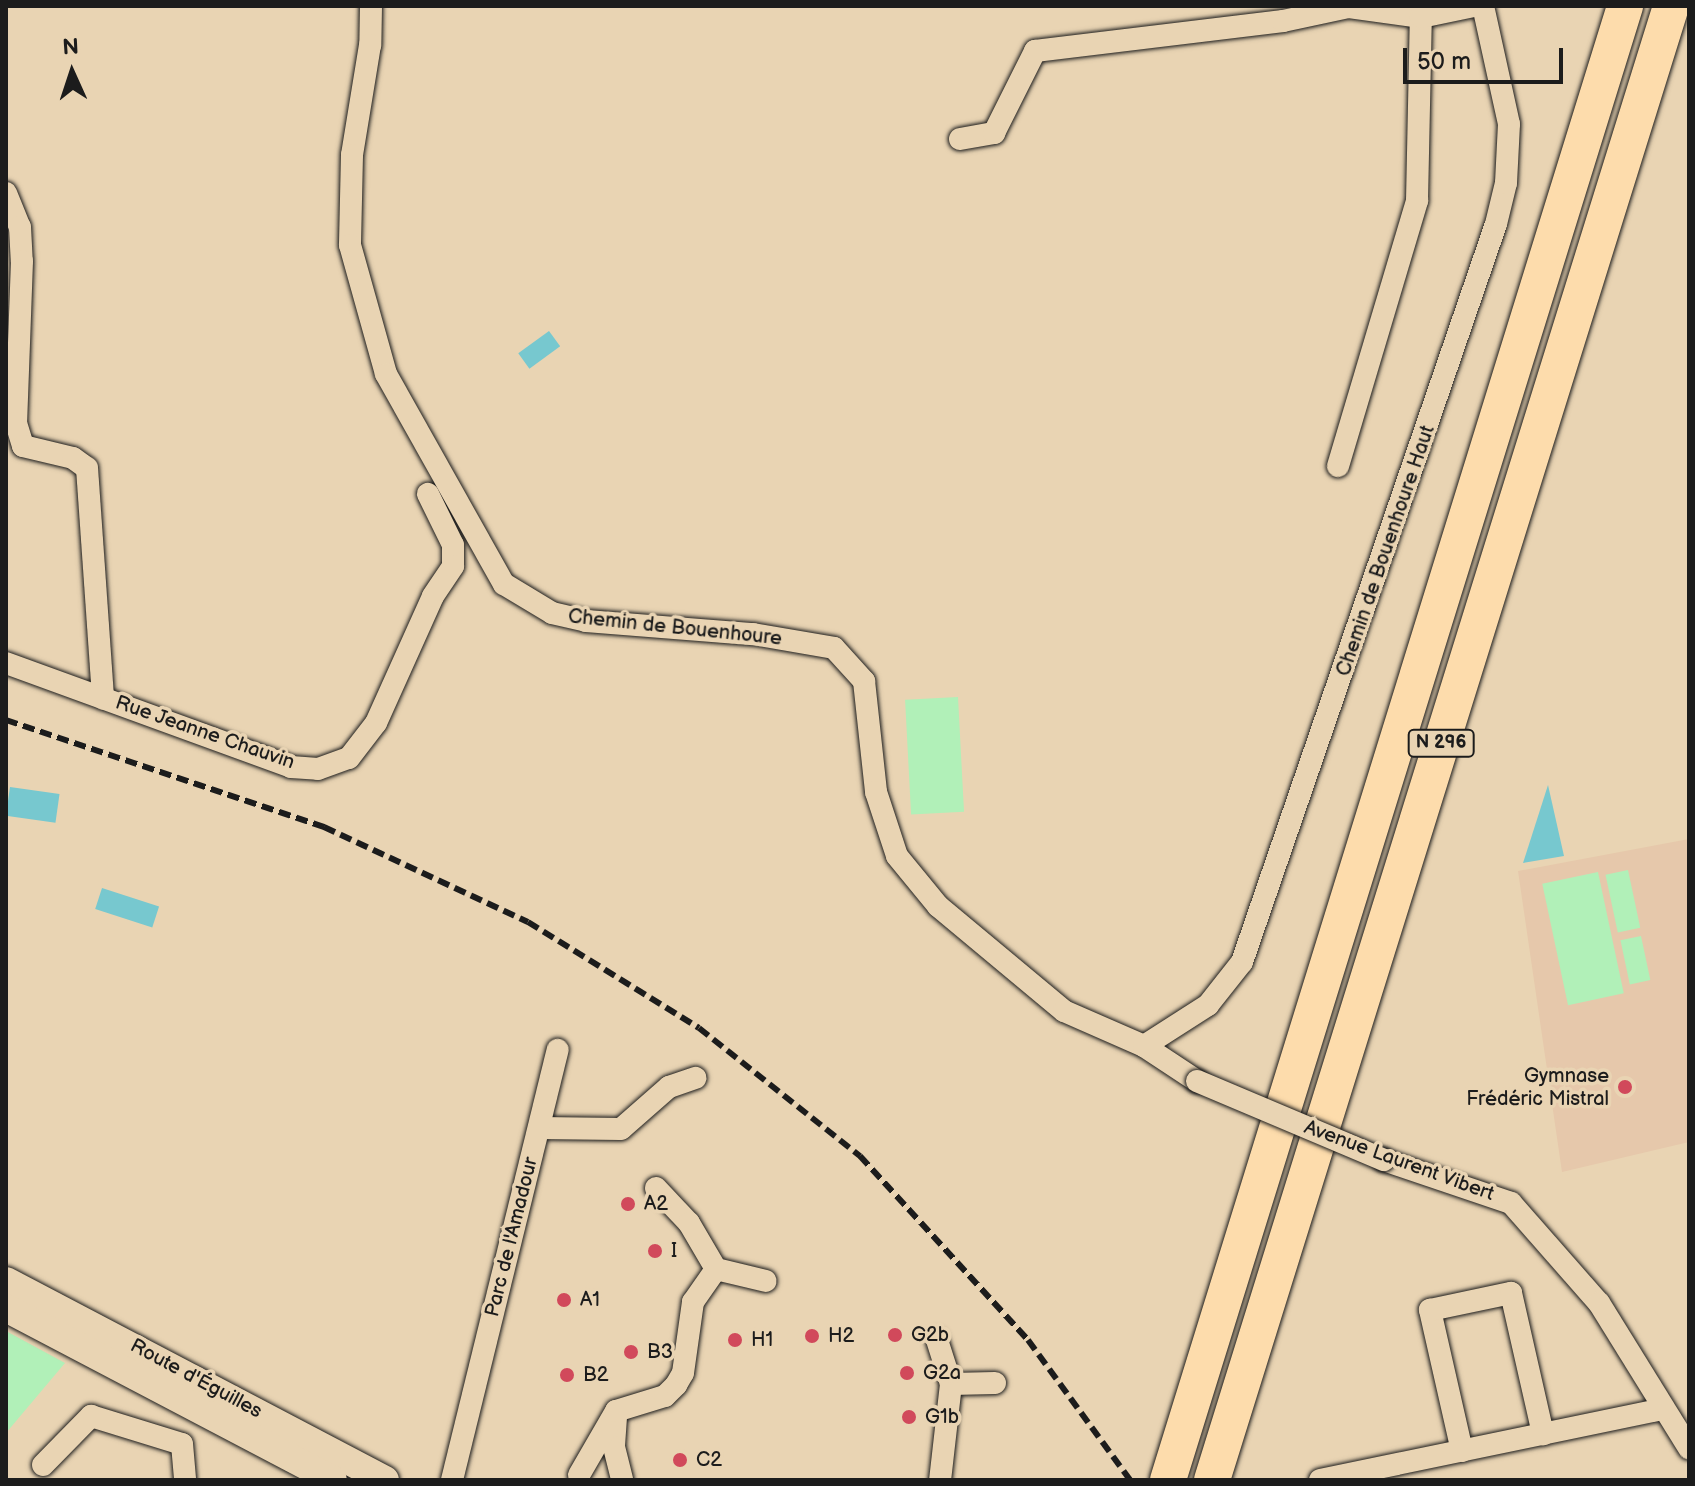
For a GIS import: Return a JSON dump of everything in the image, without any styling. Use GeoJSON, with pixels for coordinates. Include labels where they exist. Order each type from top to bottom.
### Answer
{"type":"FeatureCollection","features":[{"type":"Feature","properties":{"kind":"highway","name":"N 296"},"geometry":{"type":"LineString","coordinates":[[1168,1480],[1625,6]]}},
{"type":"Feature","properties":{"kind":"highway","name":"N 296"},"geometry":{"type":"LineString","coordinates":[[1212,1480],[1671,6]]}},
{"type":"Feature","properties":{"kind":"street","name":"Chemin de Bouenhoure"},"geometry":{"type":"LineString","coordinates":[[371,6],[370,45],[352,155],[350,245],[386,374],[504,584],[552,613],[586,621],[753,634],[834,648],[864,681],[876,792],[897,856],[938,906],[1064,1011],[1144,1046]]}},
{"type":"Feature","properties":{"kind":"street"},"geometry":{"type":"LineString","coordinates":[[960,139],[994,133],[1035,51],[1283,21],[1349,7],[1421,17],[1474,6]]}},
{"type":"Feature","properties":{"kind":"street","name":"Chemin de Bouenhoure Haut"},"geometry":{"type":"LineString","coordinates":[[1144,1046],[1208,1005],[1242,962],[1496,224],[1506,183],[1509,124],[1483,6]]}},
{"type":"Feature","properties":{"kind":"street"},"geometry":{"type":"LineString","coordinates":[[1338,466],[1417,201],[1421,17]]}},
{"type":"Feature","properties":{"kind":"street"},"geometry":{"type":"LineString","coordinates":[[6,193],[20,227],[16,423],[23,446],[73,458],[87,468],[103,698]]}},
{"type":"Feature","properties":{"kind":"street","name":"Rue Jeanne Chauvin"},"geometry":{"type":"LineString","coordinates":[[6,663],[291,767],[318,769],[349,758],[376,723],[433,596],[453,566],[453,545],[428,494]]}},
{"type":"Feature","properties":{"kind":"street","name":"Avenue Laurent Vibert"},"geometry":{"type":"LineString","coordinates":[[1144,1046],[1197,1081],[1384,1160],[1511,1203],[1599,1303],[1689,1448]]}},
{"type":"Feature","properties":{"kind":"street","name":"Parc de l'Amadour"},"geometry":{"type":"LineString","coordinates":[[452,1480],[558,1050]]}},
{"type":"Feature","properties":{"kind":"street"},"geometry":{"type":"LineString","coordinates":[[539,1128],[621,1129],[669,1087],[695,1078]]}},
{"type":"Feature","properties":{"kind":"street"},"geometry":{"type":"LineString","coordinates":[[656,1188],[689,1223],[716,1269],[766,1281]]}},
{"type":"Feature","properties":{"kind":"street"},"geometry":{"type":"LineString","coordinates":[[579,1475],[616,1411],[665,1396],[676,1385],[683,1373],[693,1302],[716,1269]]}},
{"type":"Feature","properties":{"kind":"street","name":"Route d'Éguilles"},"geometry":{"type":"LineString","coordinates":[[6,1281],[385,1480]]}},
{"type":"Feature","properties":{"kind":"street"},"geometry":{"type":"LineString","coordinates":[[1462,1451],[1430,1310],[1511,1293],[1543,1434]]}},
{"type":"Feature","properties":{"kind":"street","name":"Route d'Éguilles"},"geometry":{"type":"LineString","coordinates":[[6,1308],[333,1480]]}},
{"type":"Feature","properties":{"kind":"street"},"geometry":{"type":"LineString","coordinates":[[937,1340],[951,1384],[940,1480]]}},
{"type":"Feature","properties":{"kind":"street"},"geometry":{"type":"LineString","coordinates":[[951,1384],[995,1383]]}},
{"type":"Feature","properties":{"kind":"street"},"geometry":{"type":"LineString","coordinates":[[1320,1480],[1664,1409]]}},
{"type":"Feature","properties":{"kind":"street"},"geometry":{"type":"LineString","coordinates":[[616,1411],[614,1447],[622,1480]]}},
{"type":"Feature","properties":{"kind":"street"},"geometry":{"type":"LineString","coordinates":[[43,1465],[91,1416],[182,1444],[185,1480]]}},
{"type":"Feature","properties":{"kind":"shaded area"},"geometry":{"type":"Polygon","coordinates":[[[1689,839],[1689,1142],[1562,1172],[1518,871],[1689,839]]]}},
{"type":"Feature","properties":{"kind":"green space"},"geometry":{"type":"Polygon","coordinates":[[[958,697],[964,812],[911,815],[905,700],[958,697]]]}},
{"type":"Feature","properties":{"kind":"green space"},"geometry":{"type":"Polygon","coordinates":[[[1628,870],[1640,928],[1618,932],[1606,875],[1628,870]]]}},
{"type":"Feature","properties":{"kind":"green space"},"geometry":{"type":"Polygon","coordinates":[[[1598,872],[1624,993],[1568,1005],[1542,884],[1598,872]]]}},
{"type":"Feature","properties":{"kind":"green space"},"geometry":{"type":"Polygon","coordinates":[[[1641,936],[1650,980],[1630,984],[1620,940],[1641,936]]]}},
{"type":"Feature","properties":{"kind":"green space"},"geometry":{"type":"Polygon","coordinates":[[[6,1331],[65,1363],[6,1433],[6,1331]]]}},
{"type":"Feature","properties":{"kind":"water"},"geometry":{"type":"Polygon","coordinates":[[[549,331],[560,346],[529,369],[518,353],[549,331]]]}},
{"type":"Feature","properties":{"kind":"water"},"geometry":{"type":"Polygon","coordinates":[[[1548,785],[1564,856],[1523,863],[1548,785]]]}},
{"type":"Feature","properties":{"kind":"water"},"geometry":{"type":"Polygon","coordinates":[[[10,787],[60,794],[55,823],[6,816],[10,787]]]}},
{"type":"Feature","properties":{"kind":"water"},"geometry":{"type":"Polygon","coordinates":[[[102,888],[159,907],[152,927],[95,909],[102,888]]]}},
{"type":"Feature","properties":{"kind":"railway"},"geometry":{"type":"LineString","coordinates":[[6,720],[324,827],[528,922],[699,1028],[860,1156],[1028,1340],[1130,1480]]}},
{"type":"Feature","properties":{"kind":"place","name":"Gymnase Frédéric Mistral"},"geometry":{"type":"Point","coordinates":[1625,1087]}},
{"type":"Feature","properties":{"kind":"place","name":"A2"},"geometry":{"type":"Point","coordinates":[628,1204]}},
{"type":"Feature","properties":{"kind":"place","name":"I"},"geometry":{"type":"Point","coordinates":[655,1251]}},
{"type":"Feature","properties":{"kind":"place","name":"A1"},"geometry":{"type":"Point","coordinates":[564,1300]}},
{"type":"Feature","properties":{"kind":"place","name":"G2b"},"geometry":{"type":"Point","coordinates":[895,1335]}},
{"type":"Feature","properties":{"kind":"place","name":"H2"},"geometry":{"type":"Point","coordinates":[812,1336]}},
{"type":"Feature","properties":{"kind":"place","name":"H1"},"geometry":{"type":"Point","coordinates":[735,1340]}},
{"type":"Feature","properties":{"kind":"place","name":"B3"},"geometry":{"type":"Point","coordinates":[631,1352]}},
{"type":"Feature","properties":{"kind":"place","name":"G2a"},"geometry":{"type":"Point","coordinates":[907,1373]}},
{"type":"Feature","properties":{"kind":"place","name":"B2"},"geometry":{"type":"Point","coordinates":[567,1375]}},
{"type":"Feature","properties":{"kind":"place","name":"G1b"},"geometry":{"type":"Point","coordinates":[909,1417]}},
{"type":"Feature","properties":{"kind":"place","name":"C2"},"geometry":{"type":"Point","coordinates":[680,1460]}}]}
